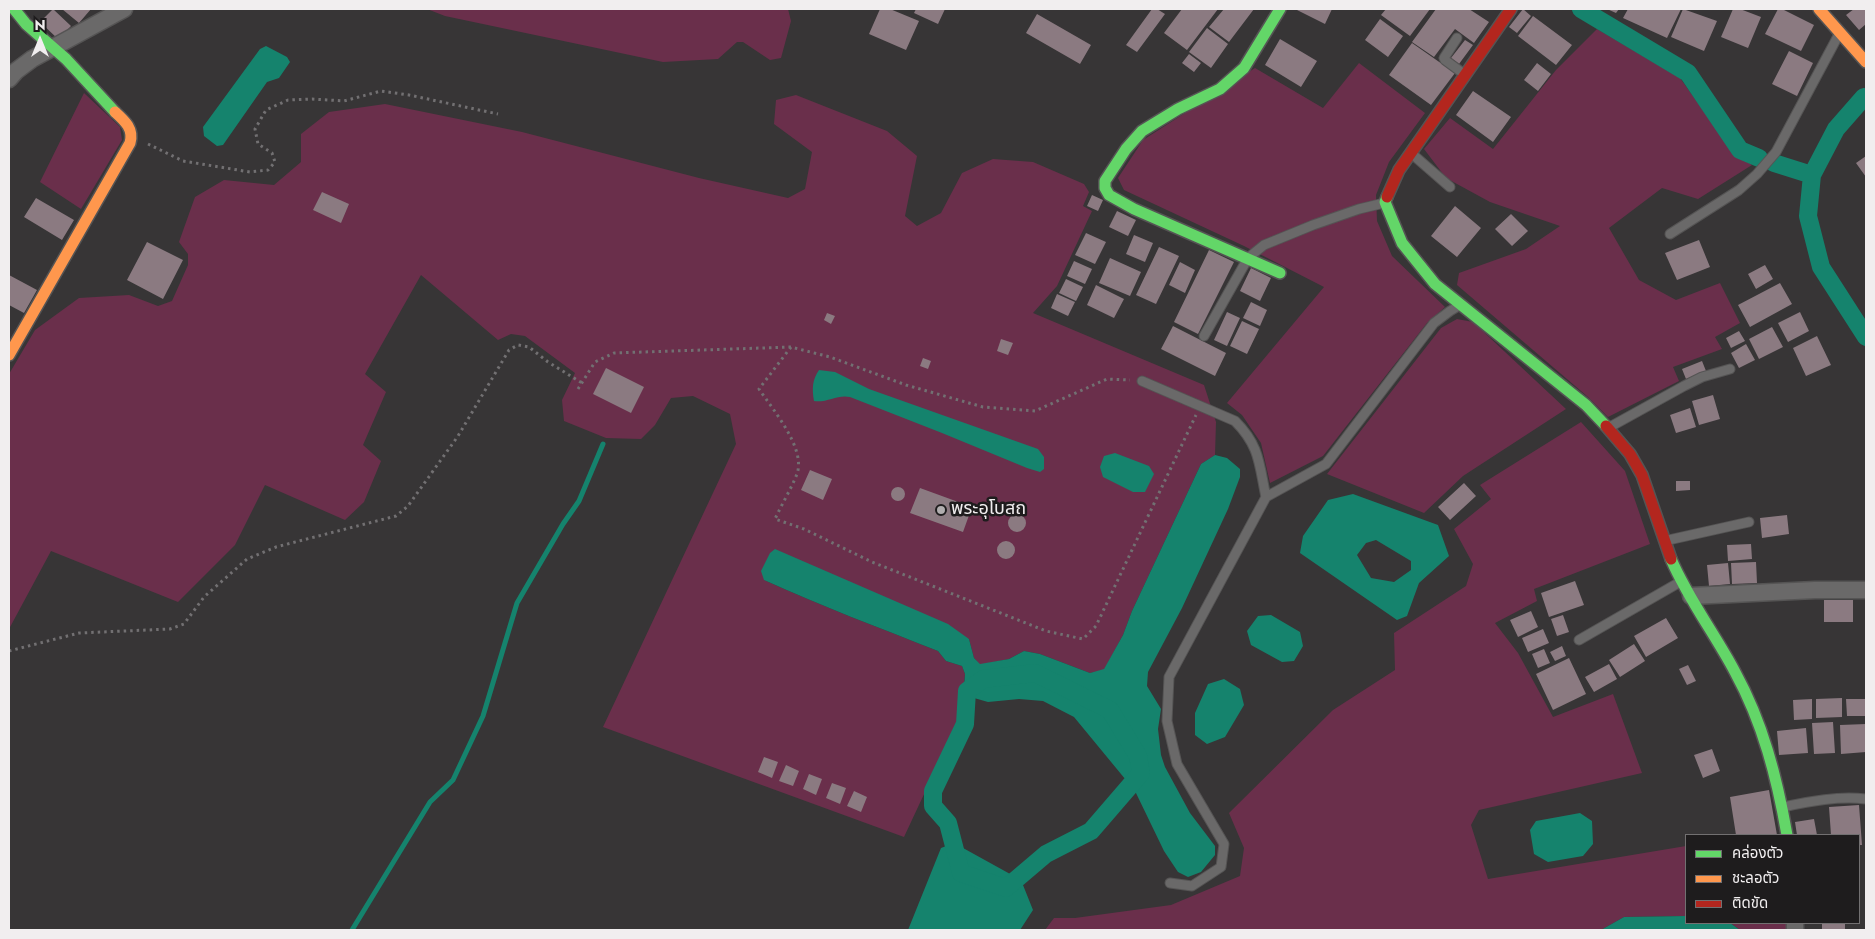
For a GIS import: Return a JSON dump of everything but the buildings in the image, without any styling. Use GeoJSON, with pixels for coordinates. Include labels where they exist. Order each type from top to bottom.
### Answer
{"type":"FeatureCollection","features":[{"type":"Feature","properties":{"kind":"street"},"geometry":{"type":"LineString","coordinates":[[9,355],[130,143],[132,135],[128,126],[66,59],[26,24],[14,9]]}},
{"type":"Feature","properties":{"kind":"street"},"geometry":{"type":"LineString","coordinates":[[9,79],[32,59],[124,9]]}},
{"type":"Feature","properties":{"kind":"street"},"geometry":{"type":"LineString","coordinates":[[1280,9],[1244,68],[1220,89],[1178,109],[1142,130],[1126,149],[1105,181],[1105,188],[1109,195],[1134,209],[1280,273]]}},
{"type":"Feature","properties":{"kind":"street"},"geometry":{"type":"LineString","coordinates":[[1511,9],[1399,170],[1385,202],[1402,244],[1436,284],[1586,405],[1608,428],[1635,462],[1676,570],[1743,686],[1760,726],[1783,807],[1787,834]]}},
{"type":"Feature","properties":{"kind":"street"},"geometry":{"type":"LineString","coordinates":[[1819,9],[1866,62]]}},
{"type":"Feature","properties":{"kind":"street"},"geometry":{"type":"LineString","coordinates":[[1691,596],[1815,590],[1866,590]]}},
{"type":"Feature","properties":{"kind":"lane"},"geometry":{"type":"LineString","coordinates":[[1670,234],[1739,190],[1758,174],[1776,152],[1839,33]]}},
{"type":"Feature","properties":{"kind":"lane"},"geometry":{"type":"LineString","coordinates":[[1457,38],[1444,58],[1466,75]]}},
{"type":"Feature","properties":{"kind":"lane"},"geometry":{"type":"LineString","coordinates":[[1411,153],[1450,187]]}},
{"type":"Feature","properties":{"kind":"lane"},"geometry":{"type":"LineString","coordinates":[[1204,336],[1248,258],[1264,245],[1313,225],[1385,202]]}},
{"type":"Feature","properties":{"kind":"lane"},"geometry":{"type":"LineString","coordinates":[[1170,883],[1192,886],[1221,867],[1224,844],[1177,764],[1167,721],[1169,677],[1266,497],[1326,464],[1434,323],[1460,305]]}},
{"type":"Feature","properties":{"kind":"lane"},"geometry":{"type":"LineString","coordinates":[[1608,428],[1702,377],[1730,369]]}},
{"type":"Feature","properties":{"kind":"lane"},"geometry":{"type":"LineString","coordinates":[[1142,381],[1235,421],[1247,433],[1255,447],[1266,497]]}},
{"type":"Feature","properties":{"kind":"lane"},"geometry":{"type":"LineString","coordinates":[[1664,541],[1749,522]]}},
{"type":"Feature","properties":{"kind":"lane"},"geometry":{"type":"LineString","coordinates":[[1579,640],[1682,580]]}},
{"type":"Feature","properties":{"kind":"lane"},"geometry":{"type":"LineString","coordinates":[[1783,807],[1818,800],[1866,798]]}},
{"type":"Feature","properties":{"kind":"path"},"geometry":{"type":"LineString","coordinates":[[132,135],[183,161],[250,172],[268,170],[274,162],[272,153],[258,144],[255,129],[266,110],[288,100],[344,101],[381,91],[498,114]]}},
{"type":"Feature","properties":{"kind":"path"},"geometry":{"type":"LineString","coordinates":[[9,651],[79,633],[170,629],[184,624],[204,596],[247,560],[276,547],[396,516],[408,506],[458,436],[510,350],[518,345],[529,346],[548,362],[582,382]]}},
{"type":"Feature","properties":{"kind":"path"},"geometry":{"type":"LineString","coordinates":[[791,347],[759,389],[793,440],[798,457],[797,473],[775,519],[804,529],[872,562],[1046,631],[1083,639],[1096,626],[1200,406]]}},
{"type":"Feature","properties":{"kind":"path"},"geometry":{"type":"LineString","coordinates":[[578,389],[595,362],[614,353],[791,347],[830,357],[906,385],[983,407],[1035,411],[1108,379],[1142,381]]}},
{"type":"Feature","properties":{"kind":"shaded area"},"geometry":{"type":"Polygon","coordinates":[[[427,9],[788,9],[791,21],[781,58],[770,60],[743,42],[737,42],[718,59],[663,62],[445,16],[427,9]]]}},
{"type":"Feature","properties":{"kind":"shaded area"},"geometry":{"type":"Polygon","coordinates":[[[1597,29],[1680,78],[1734,153],[1752,165],[1698,199],[1662,188],[1609,228],[1639,280],[1676,300],[1720,283],[1740,323],[1715,337],[1722,349],[1673,367],[1679,381],[1608,417],[1588,397],[1457,285],[1459,273],[1526,249],[1560,226],[1490,202],[1446,178],[1424,149],[1450,118],[1493,149],[1556,70],[1597,29]]]}},
{"type":"Feature","properties":{"kind":"shaded area"},"geometry":{"type":"Polygon","coordinates":[[[266,46],[287,57],[290,62],[279,78],[267,82],[223,145],[217,146],[204,136],[203,127],[260,49],[266,46]]]}},
{"type":"Feature","properties":{"kind":"shaded area"},"geometry":{"type":"Polygon","coordinates":[[[1359,63],[1425,113],[1389,162],[1376,195],[1377,221],[1392,256],[1445,307],[1427,323],[1323,456],[1270,483],[1261,443],[1242,415],[1227,403],[1324,287],[1244,246],[1124,190],[1118,178],[1143,140],[1255,68],[1323,108],[1359,63]]]}},
{"type":"Feature","properties":{"kind":"shaded area"},"geometry":{"type":"Polygon","coordinates":[[[84,93],[120,127],[122,140],[81,209],[40,182],[84,93]]]}},
{"type":"Feature","properties":{"kind":"shaded area"},"geometry":{"type":"Polygon","coordinates":[[[796,95],[887,131],[917,156],[905,216],[917,226],[941,213],[962,173],[993,159],[1033,162],[1084,184],[1089,192],[1083,206],[1092,211],[1057,286],[1033,313],[1204,385],[1216,422],[1215,455],[1201,464],[1132,611],[1123,635],[1104,670],[1090,673],[1040,654],[1024,651],[1009,659],[980,665],[974,658],[969,639],[764,580],[938,651],[946,661],[962,666],[965,674],[960,717],[904,837],[603,727],[736,444],[730,414],[693,396],[671,398],[655,425],[641,439],[606,438],[564,421],[562,400],[575,373],[525,336],[511,334],[498,340],[421,275],[365,374],[386,392],[363,445],[381,461],[364,502],[345,520],[265,485],[235,545],[178,602],[51,551],[9,629],[9,374],[35,330],[79,298],[129,295],[158,306],[172,301],[188,265],[188,254],[179,242],[195,197],[224,180],[274,185],[301,162],[301,134],[329,112],[385,104],[522,132],[699,178],[788,198],[805,189],[812,152],[774,124],[776,100],[796,95]]]}},
{"type":"Feature","properties":{"kind":"shaded area"},"geometry":{"type":"Polygon","coordinates":[[[1457,319],[1473,322],[1566,409],[1463,476],[1424,513],[1327,474],[1441,328],[1457,319]]]}},
{"type":"Feature","properties":{"kind":"shaded area"},"geometry":{"type":"Polygon","coordinates":[[[819,370],[835,372],[869,389],[1038,449],[1044,457],[1044,469],[1040,472],[1027,468],[850,397],[814,401],[813,385],[819,370]]]}},
{"type":"Feature","properties":{"kind":"shaded area"},"geometry":{"type":"Polygon","coordinates":[[[1581,422],[1625,471],[1650,544],[1534,589],[1537,601],[1495,623],[1518,653],[1553,717],[1613,694],[1642,773],[1479,810],[1471,825],[1488,879],[1685,846],[1685,916],[1624,917],[1601,930],[1045,930],[1054,918],[1075,918],[1171,905],[1240,876],[1244,848],[1229,813],[1333,710],[1395,670],[1394,633],[1466,586],[1473,564],[1454,529],[1491,499],[1480,485],[1581,422]]]}},
{"type":"Feature","properties":{"kind":"shaded area"},"geometry":{"type":"Polygon","coordinates":[[[1115,453],[1149,466],[1154,474],[1145,492],[1133,492],[1103,477],[1100,467],[1104,456],[1115,453]]]}},
{"type":"Feature","properties":{"kind":"shaded area"},"geometry":{"type":"Polygon","coordinates":[[[1215,455],[1227,458],[1240,469],[1240,477],[1228,509],[1182,608],[1148,672],[1147,686],[1161,709],[1158,729],[1161,755],[1165,767],[1190,813],[1215,846],[1215,855],[1201,872],[1188,877],[1178,872],[1164,851],[1135,791],[1074,717],[1043,701],[1019,699],[988,702],[974,698],[964,687],[965,674],[962,666],[946,661],[938,651],[764,580],[761,571],[770,553],[775,549],[948,624],[969,639],[974,658],[980,664],[1009,659],[1024,651],[1040,654],[1090,673],[1104,669],[1123,635],[1132,611],[1201,464],[1215,455]]]}},
{"type":"Feature","properties":{"kind":"shaded area"},"geometry":{"type":"Polygon","coordinates":[[[1353,494],[1438,525],[1449,556],[1419,583],[1407,616],[1397,620],[1300,553],[1303,536],[1328,500],[1353,494]],[[1376,540],[1366,543],[1357,555],[1371,578],[1394,582],[1411,570],[1411,561],[1376,540]]]}},
{"type":"Feature","properties":{"kind":"shaded area"},"geometry":{"type":"Polygon","coordinates":[[[1271,615],[1300,632],[1303,646],[1294,661],[1282,662],[1251,645],[1247,631],[1258,616],[1271,615]]]}},
{"type":"Feature","properties":{"kind":"shaded area"},"geometry":{"type":"Polygon","coordinates":[[[1224,679],[1240,689],[1244,705],[1225,737],[1207,744],[1195,735],[1195,713],[1208,684],[1224,679]]]}},
{"type":"Feature","properties":{"kind":"shaded area"},"geometry":{"type":"Polygon","coordinates":[[[1580,813],[1592,821],[1593,844],[1583,856],[1548,862],[1534,854],[1530,830],[1536,821],[1580,813]]]}},
{"type":"Feature","properties":{"kind":"shaded area"},"geometry":{"type":"Polygon","coordinates":[[[954,843],[1021,880],[1033,910],[1020,930],[908,930],[941,848],[954,843]]]}},
{"type":"Feature","properties":{"kind":"shaded area"},"geometry":{"type":"Polygon","coordinates":[[[1685,916],[1685,924],[1731,924],[1740,930],[1601,930],[1624,917],[1685,916]]]}},
{"type":"Feature","properties":{"kind":"shaded area"},"geometry":{"type":"Polygon","coordinates":[[[1731,924],[1787,924],[1787,930],[1740,930],[1731,924]]]}},
{"type":"Feature","properties":{"kind":"waterway"},"geometry":{"type":"LineString","coordinates":[[1581,9],[1688,73],[1740,150],[1759,158]]}},
{"type":"Feature","properties":{"kind":"waterway"},"geometry":{"type":"LineString","coordinates":[[1864,97],[1836,129],[1812,175],[1808,216],[1821,267],[1866,337]]}},
{"type":"Feature","properties":{"kind":"waterway"},"geometry":{"type":"LineString","coordinates":[[1774,163],[1812,175]]}},
{"type":"Feature","properties":{"kind":"waterway"},"geometry":{"type":"LineString","coordinates":[[352,930],[430,802],[453,780],[483,716],[517,603],[563,524],[579,501],[603,444]]}},
{"type":"Feature","properties":{"kind":"waterway"},"geometry":{"type":"LineString","coordinates":[[1035,673],[1110,710],[1138,756],[1141,773],[1091,831],[1046,854],[1006,888],[961,873],[948,823],[933,806],[933,791],[965,724],[967,691],[983,679],[1035,673]]}},
{"type":"Feature","properties":{"kind":"traffic: fast"},"geometry":{"type":"LineString","coordinates":[[14,9],[26,24],[66,59],[115,112]]}},
{"type":"Feature","properties":{"kind":"traffic: fast"},"geometry":{"type":"LineString","coordinates":[[1280,9],[1244,68],[1220,89],[1178,109],[1142,131],[1126,149],[1105,181],[1105,188],[1109,195],[1134,209],[1280,273]]}},
{"type":"Feature","properties":{"kind":"traffic: fast"},"geometry":{"type":"LineString","coordinates":[[1387,197],[1385,202],[1402,243],[1435,284],[1586,405],[1606,426]]}},
{"type":"Feature","properties":{"kind":"traffic: fast"},"geometry":{"type":"LineString","coordinates":[[1671,559],[1685,588],[1735,672],[1754,711],[1774,772],[1787,834]]}},
{"type":"Feature","properties":{"kind":"traffic: slow"},"geometry":{"type":"LineString","coordinates":[[1819,9],[1866,62]]}},
{"type":"Feature","properties":{"kind":"traffic: slow"},"geometry":{"type":"LineString","coordinates":[[9,355],[130,143],[130,129],[115,112]]}},
{"type":"Feature","properties":{"kind":"traffic: jam"},"geometry":{"type":"LineString","coordinates":[[1387,197],[1399,170],[1511,9]]}},
{"type":"Feature","properties":{"kind":"traffic: jam"},"geometry":{"type":"LineString","coordinates":[[1606,426],[1630,454],[1642,475],[1671,559]]}},
{"type":"Feature","properties":{"kind":"place","name":"พระอุโบสถ"},"geometry":{"type":"Point","coordinates":[941,510]}}]}
